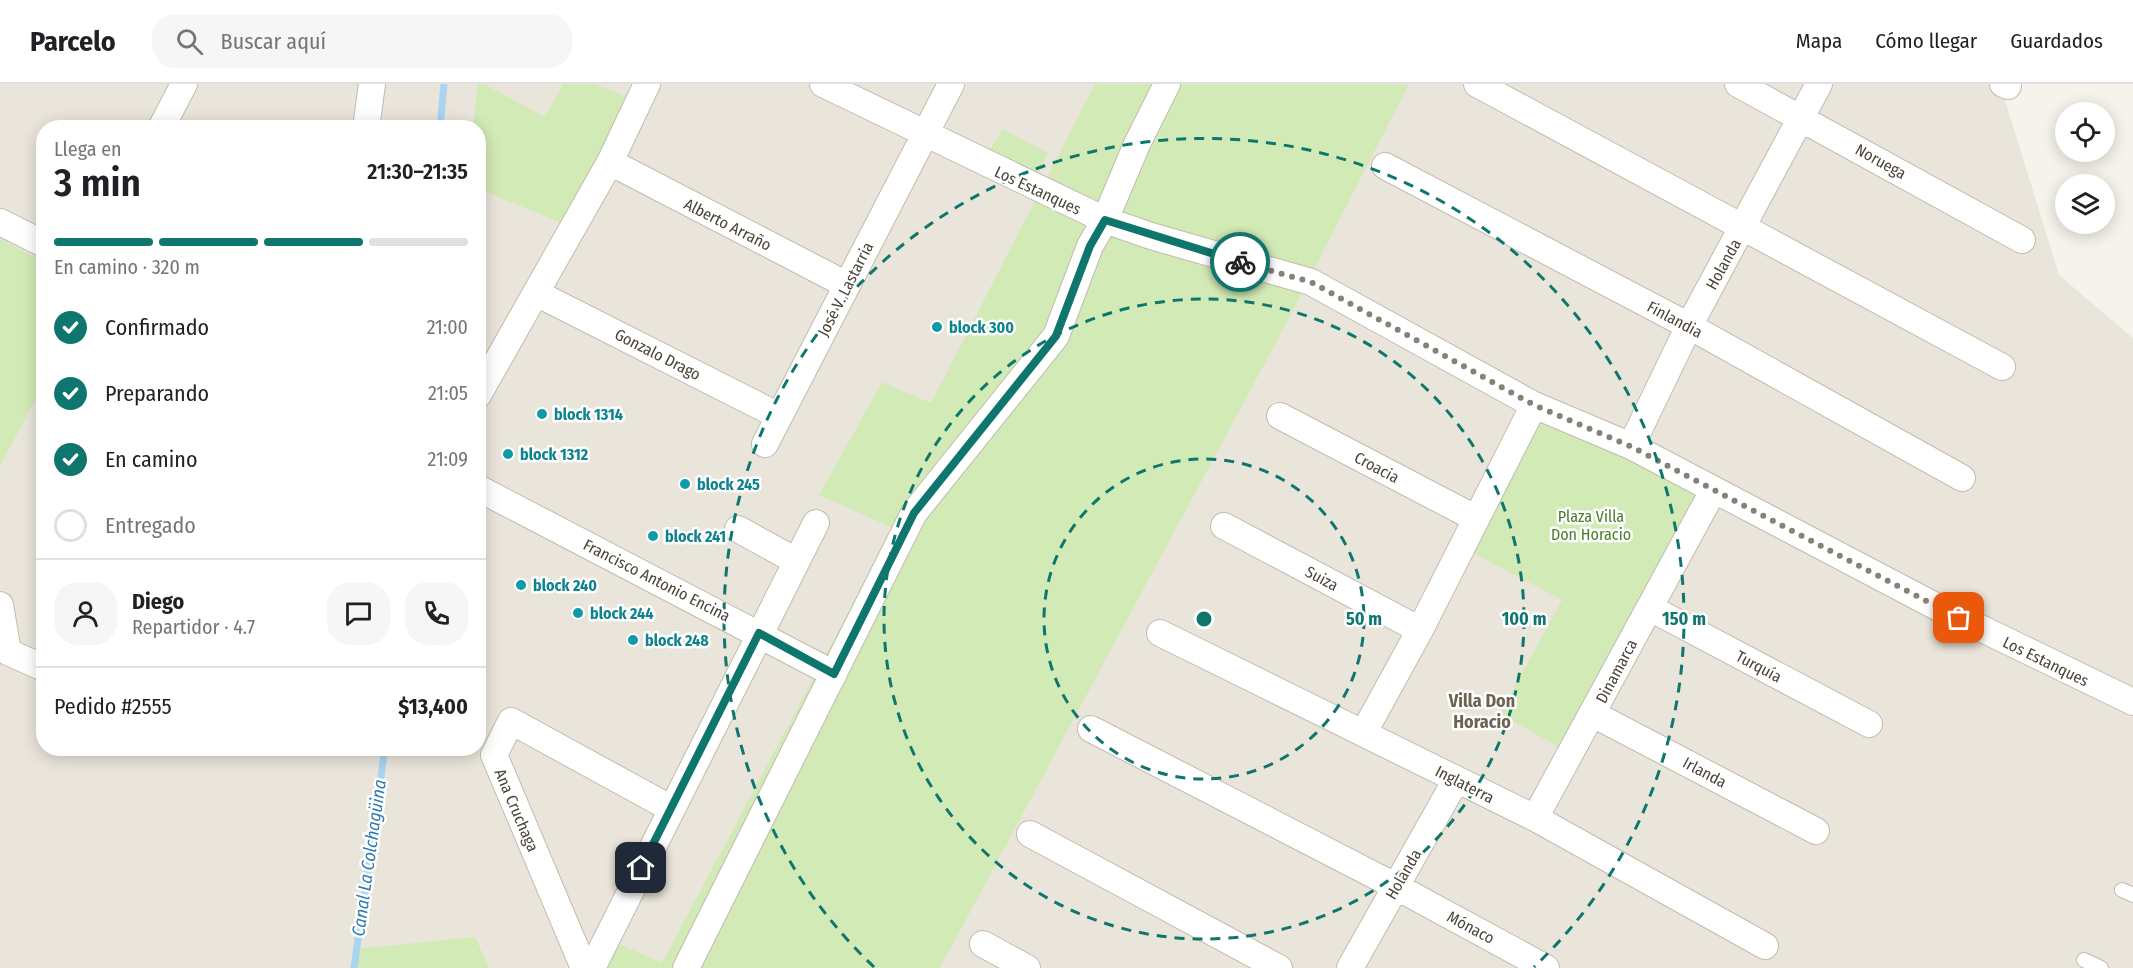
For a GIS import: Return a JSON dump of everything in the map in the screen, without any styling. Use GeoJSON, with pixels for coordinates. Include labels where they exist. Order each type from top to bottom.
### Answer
{"type":"FeatureCollection","features":[{"type":"Feature","properties":{"kind":"street"},"geometry":{"type":"LineString","coordinates":[[165,120],[184,84]]}},
{"type":"Feature","properties":{"kind":"street"},"geometry":{"type":"LineString","coordinates":[[367,120],[372,84]]}},
{"type":"Feature","properties":{"kind":"street"},"geometry":{"type":"LineString","coordinates":[[489,356],[536,293],[610,162],[647,84]]}},
{"type":"Feature","properties":{"kind":"street","name":"Los Estanques"},"geometry":{"type":"LineString","coordinates":[[823,84],[1105,220],[1151,236],[1311,282],[1534,405],[1630,446],[1959,618],[2133,702]]}},
{"type":"Feature","properties":{"kind":"street","name":"José V. Lastarria"},"geometry":{"type":"LineString","coordinates":[[765,444],[951,84]]}},
{"type":"Feature","properties":{"kind":"street"},"geometry":{"type":"LineString","coordinates":[[686,968],[914,513],[1056,336],[1090,246],[1105,220],[1117,188],[1167,84]]}},
{"type":"Feature","properties":{"kind":"street"},"geometry":{"type":"LineString","coordinates":[[1477,84],[2002,367]]}},
{"type":"Feature","properties":{"kind":"street","name":"Noruega"},"geometry":{"type":"LineString","coordinates":[[1738,84],[2022,240]]}},
{"type":"Feature","properties":{"kind":"street","name":"Holanda"},"geometry":{"type":"LineString","coordinates":[[1630,446],[1689,326],[1803,118],[1819,84]]}},
{"type":"Feature","properties":{"kind":"street","name":"Alberto Arraño"},"geometry":{"type":"LineString","coordinates":[[610,162],[847,285]]}},
{"type":"Feature","properties":{"kind":"street","name":"Finlandia"},"geometry":{"type":"LineString","coordinates":[[1385,166],[1689,326],[1962,477]]}},
{"type":"Feature","properties":{"kind":"street"},"geometry":{"type":"LineString","coordinates":[[0,222],[36,240]]}},
{"type":"Feature","properties":{"kind":"street","name":"Gonzalo Drago"},"geometry":{"type":"LineString","coordinates":[[536,293],[779,416]]}},
{"type":"Feature","properties":{"kind":"street"},"geometry":{"type":"LineString","coordinates":[[1364,732],[1420,630],[1534,405]]}},
{"type":"Feature","properties":{"kind":"street","name":"Croacia"},"geometry":{"type":"LineString","coordinates":[[1280,416],[1475,518]]}},
{"type":"Feature","properties":{"kind":"street","name":"Dinamarca"},"geometry":{"type":"LineString","coordinates":[[1535,818],[1713,491]]}},
{"type":"Feature","properties":{"kind":"street","name":"Francisco Antonio Encina"},"geometry":{"type":"LineString","coordinates":[[486,492],[834,674]]}},
{"type":"Feature","properties":{"kind":"street"},"geometry":{"type":"LineString","coordinates":[[592,968],[670,808],[816,523]]}},
{"type":"Feature","properties":{"kind":"street","name":"Suiza"},"geometry":{"type":"LineString","coordinates":[[1224,526],[1420,630]]}},
{"type":"Feature","properties":{"kind":"street"},"geometry":{"type":"LineString","coordinates":[[738,529],[796,561]]}},
{"type":"Feature","properties":{"kind":"street"},"geometry":{"type":"LineString","coordinates":[[0,605],[8,652],[36,664]]}},
{"type":"Feature","properties":{"kind":"street","name":"Turquía"},"geometry":{"type":"LineString","coordinates":[[1650,608],[1869,724]]}},
{"type":"Feature","properties":{"kind":"street","name":"Inglaterra"},"geometry":{"type":"LineString","coordinates":[[1160,633],[1535,818],[1765,946]]}},
{"type":"Feature","properties":{"kind":"street","name":"Irlanda"},"geometry":{"type":"LineString","coordinates":[[1593,714],[1816,831]]}},
{"type":"Feature","properties":{"kind":"street","name":"Ana Cruchaga"},"geometry":{"type":"LineString","coordinates":[[584,968],[494,755],[511,721],[670,808]]}},
{"type":"Feature","properties":{"kind":"street","name":"Mónaco"},"geometry":{"type":"LineString","coordinates":[[1091,729],[1395,886],[1546,968]]}},
{"type":"Feature","properties":{"kind":"street","name":"Holanda"},"geometry":{"type":"LineString","coordinates":[[1350,968],[1456,780]]}},
{"type":"Feature","properties":{"kind":"street"},"geometry":{"type":"LineString","coordinates":[[1030,834],[1279,968]]}},
{"type":"Feature","properties":{"kind":"street"},"geometry":{"type":"LineString","coordinates":[[983,944],[1027,968]]}},
{"type":"Feature","properties":{"kind":"lane"},"geometry":{"type":"LineString","coordinates":[[2084,960],[2100,968]]}},
{"type":"Feature","properties":{"kind":"shaded area"},"geometry":{"type":"Polygon","coordinates":[[[0,84],[2000,84],[2059,275],[2133,338],[2133,968],[0,968],[0,84]]]}},
{"type":"Feature","properties":{"kind":"green space"},"geometry":{"type":"Polygon","coordinates":[[[478,84],[484,84],[545,117],[563,84],[594,84],[629,97],[564,224],[486,192],[486,120],[474,120],[478,84]]]}},
{"type":"Feature","properties":{"kind":"green space"},"geometry":{"type":"Polygon","coordinates":[[[1095,84],[1409,84],[1289,318],[940,968],[607,968],[619,944],[662,963],[893,528],[819,495],[882,382],[931,403],[1095,84]]]}},
{"type":"Feature","properties":{"kind":"green space"},"geometry":{"type":"Polygon","coordinates":[[[1003,129],[1048,153],[1035,181],[985,157],[1003,129]]]}},
{"type":"Feature","properties":{"kind":"green space"},"geometry":{"type":"Polygon","coordinates":[[[0,239],[36,258],[36,398],[0,466],[0,239]]]}},
{"type":"Feature","properties":{"kind":"green space","name":"Plaza Villa Don Horacio"},"geometry":{"type":"Polygon","coordinates":[[[1535,410],[1705,493],[1564,750],[1500,714],[1562,600],[1466,549],[1535,410]]]}},
{"type":"Feature","properties":{"kind":"green space"},"geometry":{"type":"Polygon","coordinates":[[[475,937],[489,968],[354,968],[356,949],[475,937]]]}},
{"type":"Feature","properties":{"kind":"waterway","name":"Canal La Colchagüina"},"geometry":{"type":"LineString","coordinates":[[441,120],[444,84]]}},
{"type":"Feature","properties":{"kind":"waterway","name":"Canal La Colchagüina"},"geometry":{"type":"LineString","coordinates":[[354,968],[384,756]]}},
{"type":"Feature","properties":{"kind":"way so far"},"geometry":{"type":"LineString","coordinates":[[1240,262],[1311,282],[1534,405],[1630,446],[1959,618]]}},
{"type":"Feature","properties":{"kind":"place","name":"block 300"},"geometry":{"type":"Point","coordinates":[937,327]}},
{"type":"Feature","properties":{"kind":"place","name":"block 1314"},"geometry":{"type":"Point","coordinates":[542,414]}},
{"type":"Feature","properties":{"kind":"place","name":"block 1312"},"geometry":{"type":"Point","coordinates":[508,454]}},
{"type":"Feature","properties":{"kind":"place","name":"block 245"},"geometry":{"type":"Point","coordinates":[685,484]}},
{"type":"Feature","properties":{"kind":"place","name":"block 241"},"geometry":{"type":"Point","coordinates":[653,536]}},
{"type":"Feature","properties":{"kind":"place","name":"block 240"},"geometry":{"type":"Point","coordinates":[521,585]}},
{"type":"Feature","properties":{"kind":"place","name":"block 244"},"geometry":{"type":"Point","coordinates":[578,613]}},
{"type":"Feature","properties":{"kind":"place","name":"block 248"},"geometry":{"type":"Point","coordinates":[633,640]}},
{"type":"Feature","properties":{"kind":"district","name":"Villa Don Horacio"},"geometry":{"type":"Point","coordinates":[1482,711]}},
{"type":"Feature","properties":{"kind":"route"},"geometry":{"type":"LineString","coordinates":[[641,868],[759,633],[834,674],[914,513],[1056,336],[1090,246],[1105,220],[1240,262]]}}]}
